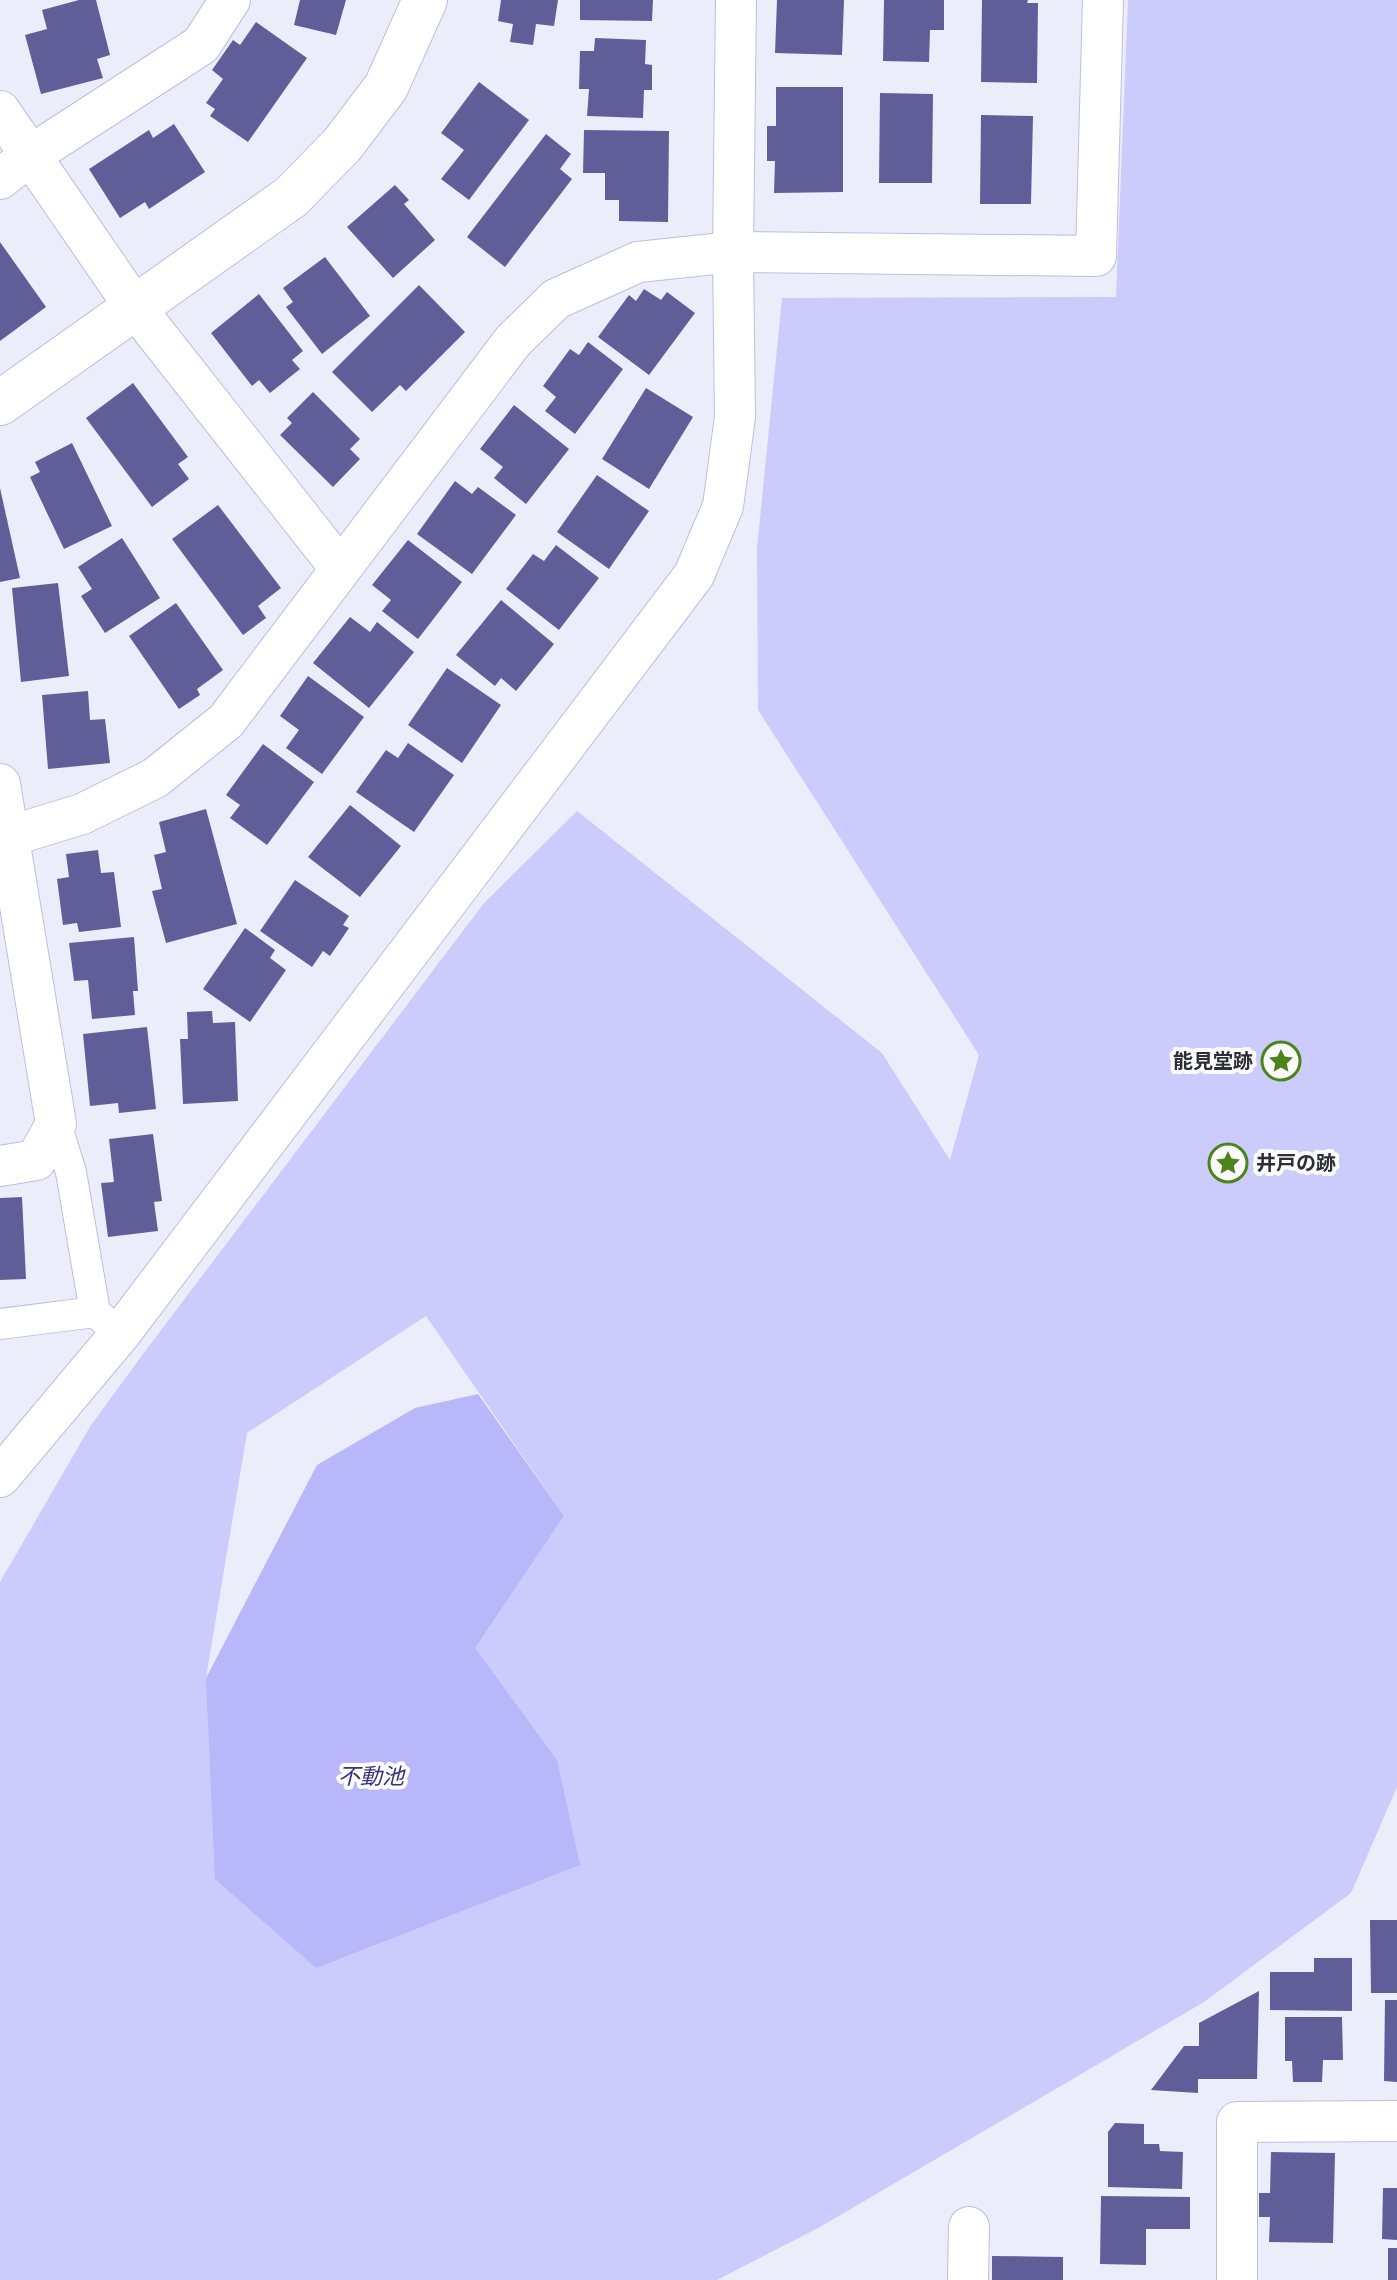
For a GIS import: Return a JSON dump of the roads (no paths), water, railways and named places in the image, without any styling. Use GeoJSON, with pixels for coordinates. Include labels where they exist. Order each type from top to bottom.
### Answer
{"type":"FeatureCollection","features":[{"type":"Feature","properties":{"kind":"street"},"geometry":{"type":"LineString","coordinates":[[0,179],[31,155],[201,45],[230,0]]}},
{"type":"Feature","properties":{"kind":"street"},"geometry":{"type":"LineString","coordinates":[[0,403],[291,197],[342,145],[386,87],[425,0]]}},
{"type":"Feature","properties":{"kind":"street"},"geometry":{"type":"LineString","coordinates":[[0,1477],[108,1323],[694,575],[723,506],[735,417],[736,0]]}},
{"type":"Feature","properties":{"kind":"street"},"geometry":{"type":"LineString","coordinates":[[10,836],[82,814],[155,778],[226,721],[513,341],[556,299],[638,262],[733,252],[1096,256],[1103,0]]}},
{"type":"Feature","properties":{"kind":"street"},"geometry":{"type":"LineString","coordinates":[[0,111],[134,306],[340,568]]}},
{"type":"Feature","properties":{"kind":"street"},"geometry":{"type":"LineString","coordinates":[[0,784],[56,1124],[108,1323]]}},
{"type":"Feature","properties":{"kind":"street"},"geometry":{"type":"LineString","coordinates":[[0,1166],[36,1160],[56,1124]]}},
{"type":"Feature","properties":{"kind":"street"},"geometry":{"type":"LineString","coordinates":[[0,1324],[108,1323]]}},
{"type":"Feature","properties":{"kind":"street"},"geometry":{"type":"LineString","coordinates":[[1237,2280],[1237,2122],[1397,2121]]}},
{"type":"Feature","properties":{"kind":"street"},"geometry":{"type":"LineString","coordinates":[[968,2280],[969,2227]]}},
{"type":"Feature","properties":{"kind":"water","name":"不動池"},"geometry":{"type":"Polygon","coordinates":[[[478,1394],[564,1516],[475,1648],[557,1760],[580,1865],[316,1968],[215,1879],[206,1678],[317,1465],[415,1408],[478,1394]]]}},
{"type":"Feature","properties":{"kind":"place","name":"能見堂跡"},"geometry":{"type":"Point","coordinates":[1281,1061]}},
{"type":"Feature","properties":{"kind":"place","name":"井戸の跡"},"geometry":{"type":"Point","coordinates":[1228,1163]}}]}
